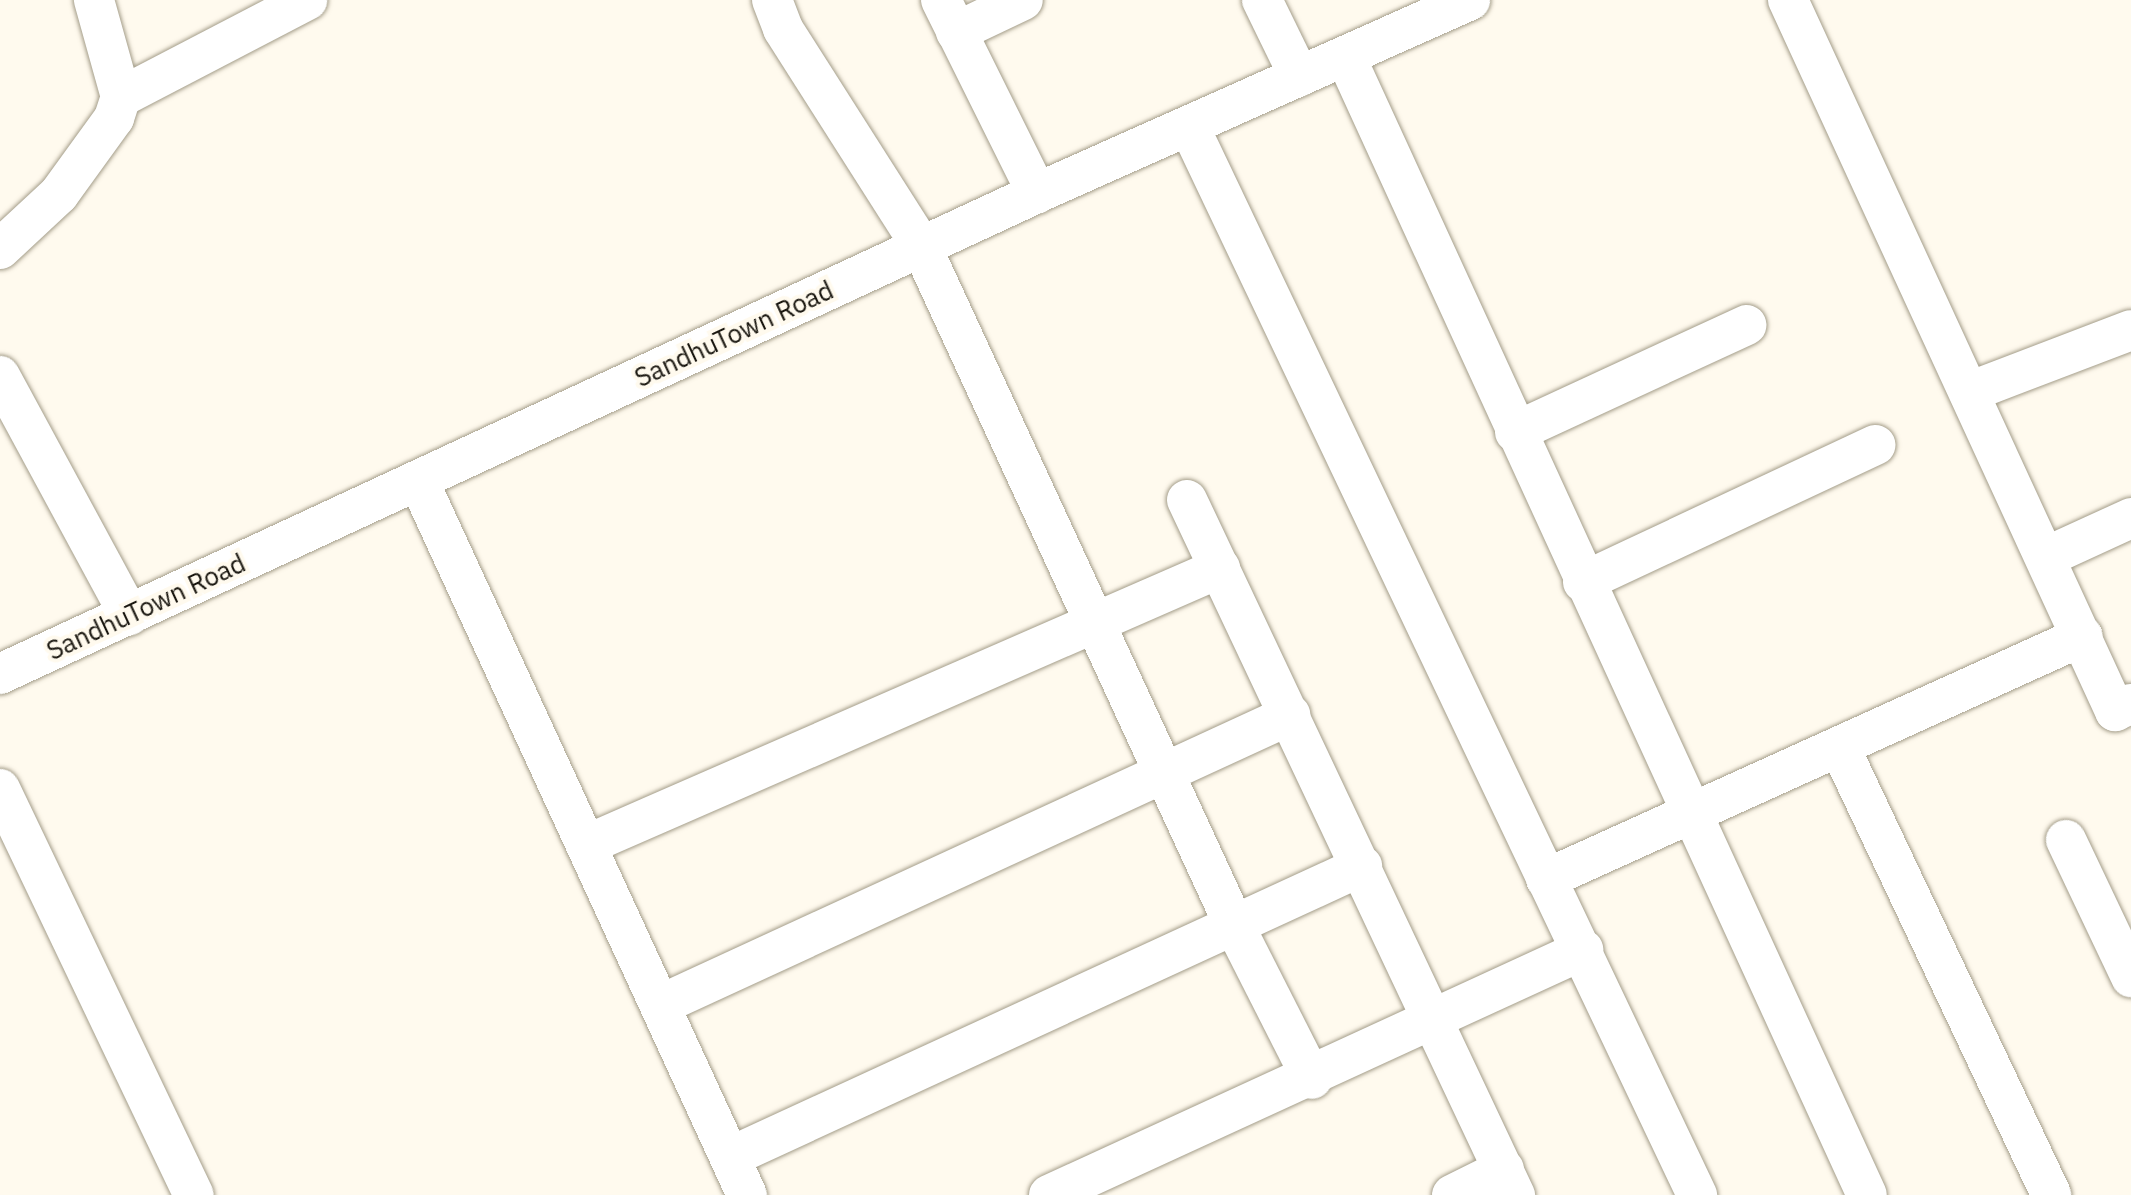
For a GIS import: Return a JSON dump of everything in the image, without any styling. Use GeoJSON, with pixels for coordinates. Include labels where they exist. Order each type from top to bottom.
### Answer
{"type":"FeatureCollection","features":[{"type":"Feature","properties":{"kind":"street"},"geometry":{"type":"LineString","coordinates":[[94,0],[121,97]]}},
{"type":"Feature","properties":{"kind":"street"},"geometry":{"type":"LineString","coordinates":[[0,249],[59,194],[101,140],[121,97],[307,0]]}},
{"type":"Feature","properties":{"kind":"street"},"geometry":{"type":"LineString","coordinates":[[772,0],[783,29],[921,246],[1236,929],[1312,1079]]}},
{"type":"Feature","properties":{"kind":"street"},"geometry":{"type":"LineString","coordinates":[[1023,0],[948,16],[1037,193]]}},
{"type":"Feature","properties":{"kind":"street"},"geometry":{"type":"LineString","coordinates":[[1262,0],[1299,76]]}},
{"type":"Feature","properties":{"kind":"street","name":"SandhuTown Road"},"geometry":{"type":"LineString","coordinates":[[0,674],[419,482],[921,246],[1299,76],[1347,60],[1470,0]]}},
{"type":"Feature","properties":{"kind":"street"},"geometry":{"type":"LineString","coordinates":[[1788,0],[2115,711],[2131,704]]}},
{"type":"Feature","properties":{"kind":"street"},"geometry":{"type":"LineString","coordinates":[[1347,60],[1687,814],[1867,1195]]}},
{"type":"Feature","properties":{"kind":"street"},"geometry":{"type":"LineString","coordinates":[[1189,126],[1697,1195]]}},
{"type":"Feature","properties":{"kind":"street"},"geometry":{"type":"LineString","coordinates":[[1515,432],[1747,325]]}},
{"type":"Feature","properties":{"kind":"street"},"geometry":{"type":"LineString","coordinates":[[1969,392],[2131,330]]}},
{"type":"Feature","properties":{"kind":"street"},"geometry":{"type":"LineString","coordinates":[[0,376],[129,615]]}},
{"type":"Feature","properties":{"kind":"street"},"geometry":{"type":"LineString","coordinates":[[1583,582],[1875,445]]}},
{"type":"Feature","properties":{"kind":"street"},"geometry":{"type":"LineString","coordinates":[[419,482],[747,1195]]}},
{"type":"Feature","properties":{"kind":"street"},"geometry":{"type":"LineString","coordinates":[[1187,500],[1437,1022],[1510,1182],[1452,1195]]}},
{"type":"Feature","properties":{"kind":"street"},"geometry":{"type":"LineString","coordinates":[[2046,557],[2131,518]]}},
{"type":"Feature","properties":{"kind":"street"},"geometry":{"type":"LineString","coordinates":[[586,845],[1220,568]]}},
{"type":"Feature","properties":{"kind":"street"},"geometry":{"type":"LineString","coordinates":[[1546,879],[1687,814],[1841,750],[2083,636]]}},
{"type":"Feature","properties":{"kind":"street"},"geometry":{"type":"LineString","coordinates":[[660,1005],[1290,715]]}},
{"type":"Feature","properties":{"kind":"street"},"geometry":{"type":"LineString","coordinates":[[1841,750],[2051,1195]]}},
{"type":"Feature","properties":{"kind":"street"},"geometry":{"type":"LineString","coordinates":[[0,789],[194,1195]]}},
{"type":"Feature","properties":{"kind":"street"},"geometry":{"type":"LineString","coordinates":[[2066,840],[2131,977]]}},
{"type":"Feature","properties":{"kind":"street"},"geometry":{"type":"LineString","coordinates":[[730,1157],[1236,929],[1362,866]]}},
{"type":"Feature","properties":{"kind":"street"},"geometry":{"type":"LineString","coordinates":[[1049,1195],[1437,1022],[1583,950]]}}]}
